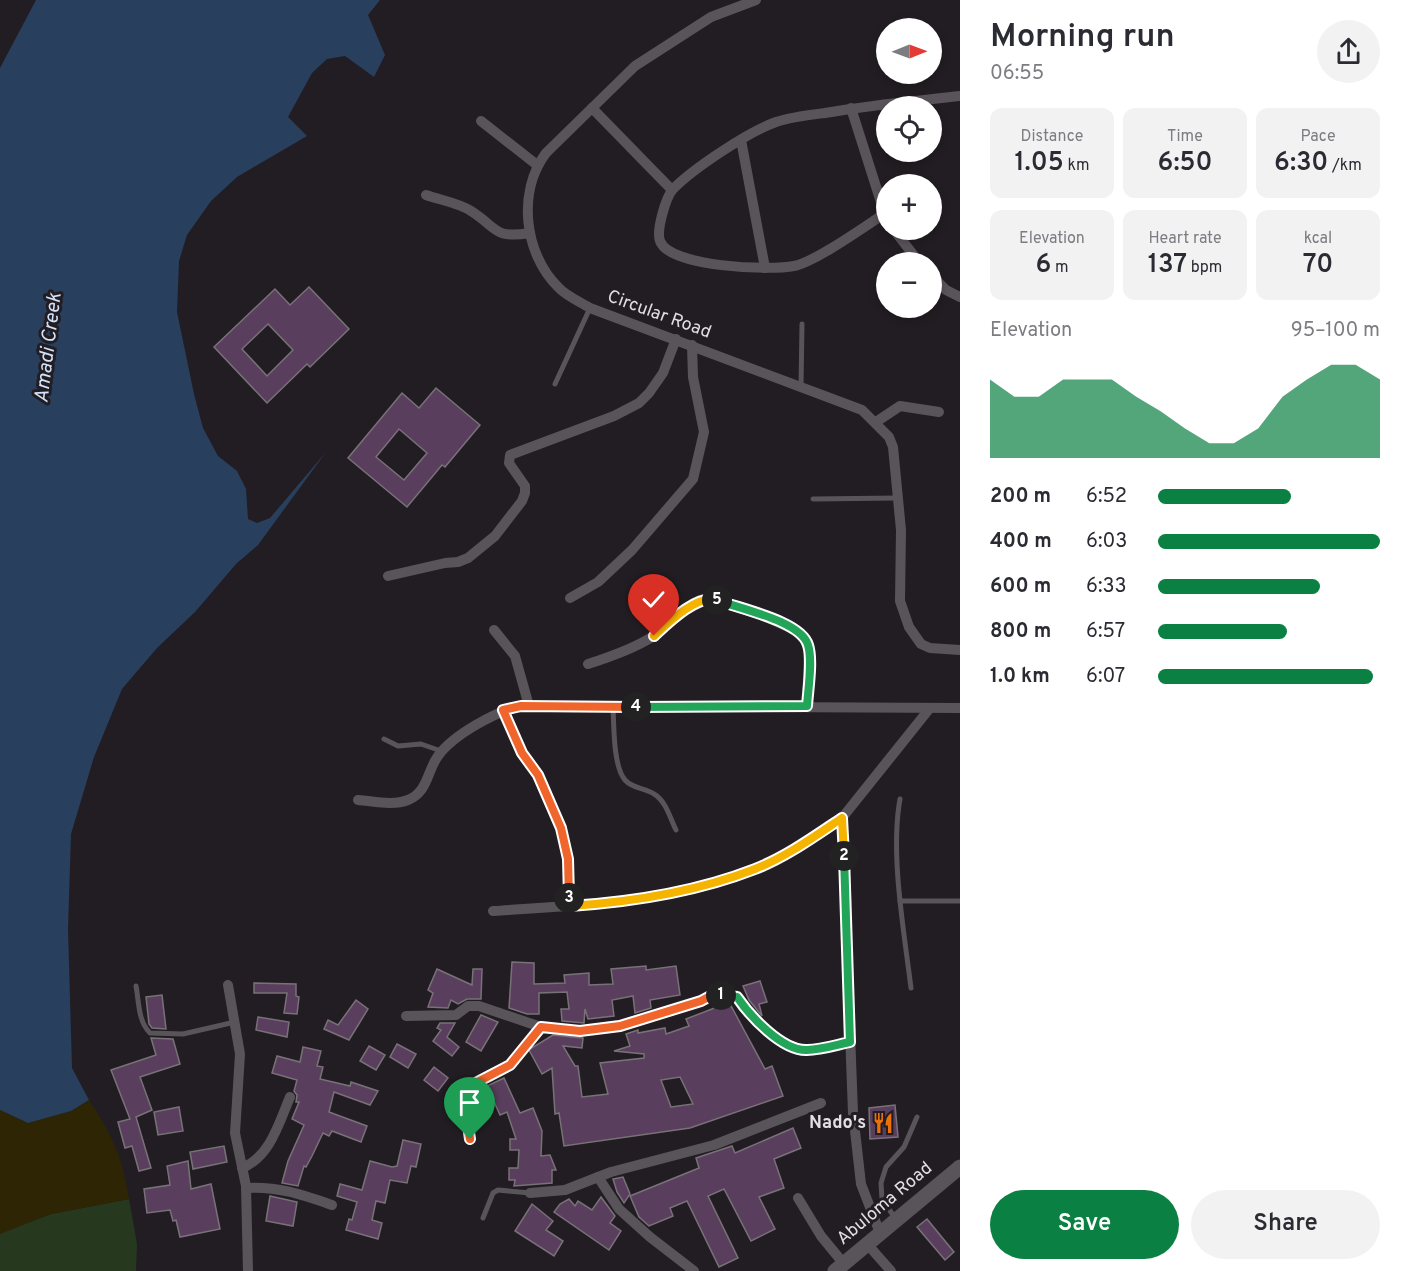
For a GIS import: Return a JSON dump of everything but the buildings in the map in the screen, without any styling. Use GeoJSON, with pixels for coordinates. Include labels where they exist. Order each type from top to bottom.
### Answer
{"type":"FeatureCollection","features":[{"type":"Feature","properties":{"kind":"street","name":"Circular Road"},"geometry":{"type":"LineString","coordinates":[[756,0],[711,17],[635,66],[546,153],[537,165],[528,201],[530,233],[535,253],[560,290],[590,308],[862,410],[876,422],[889,437],[893,447],[898,498],[900,601],[905,618],[921,644],[930,648],[960,650]]}},
{"type":"Feature","properties":{"kind":"street"},"geometry":{"type":"LineString","coordinates":[[876,221],[801,264],[765,268],[721,266],[678,255],[660,241],[662,215],[672,190],[741,141],[775,122],[851,108],[960,96]]}},
{"type":"Feature","properties":{"kind":"street"},"geometry":{"type":"LineString","coordinates":[[592,108],[672,190]]}},
{"type":"Feature","properties":{"kind":"street"},"geometry":{"type":"LineString","coordinates":[[851,108],[876,187]]}},
{"type":"Feature","properties":{"kind":"street"},"geometry":{"type":"LineString","coordinates":[[481,121],[537,165]]}},
{"type":"Feature","properties":{"kind":"street"},"geometry":{"type":"LineString","coordinates":[[741,141],[765,268]]}},
{"type":"Feature","properties":{"kind":"street"},"geometry":{"type":"LineString","coordinates":[[426,195],[471,210],[501,233],[510,236],[530,233]]}},
{"type":"Feature","properties":{"kind":"street"},"geometry":{"type":"LineString","coordinates":[[902,240],[911,252]]}},
{"type":"Feature","properties":{"kind":"street"},"geometry":{"type":"LineString","coordinates":[[942,286],[960,297]]}},
{"type":"Feature","properties":{"kind":"street"},"geometry":{"type":"LineString","coordinates":[[388,576],[458,562],[477,551],[495,536],[522,501],[525,493],[525,486],[509,462],[510,455],[614,416],[639,403],[663,373],[676,339]]}},
{"type":"Feature","properties":{"kind":"street"},"geometry":{"type":"LineString","coordinates":[[570,598],[598,582],[632,550],[693,480],[704,432],[693,377],[692,345]]}},
{"type":"Feature","properties":{"kind":"street"},"geometry":{"type":"LineString","coordinates":[[876,422],[900,406],[939,412]]}},
{"type":"Feature","properties":{"kind":"street"},"geometry":{"type":"LineString","coordinates":[[588,664],[620,653],[647,640],[701,600],[709,598],[766,617],[801,633],[809,648],[807,706]]}},
{"type":"Feature","properties":{"kind":"street"},"geometry":{"type":"LineString","coordinates":[[494,630],[515,656],[529,706]]}},
{"type":"Feature","properties":{"kind":"street"},"geometry":{"type":"LineString","coordinates":[[358,800],[398,803],[411,799],[424,789],[443,751],[488,717],[503,710],[529,706],[960,708]]}},
{"type":"Feature","properties":{"kind":"street"},"geometry":{"type":"LineString","coordinates":[[493,911],[638,900],[719,881],[756,869],[804,843],[842,818],[930,708]]}},
{"type":"Feature","properties":{"kind":"street"},"geometry":{"type":"LineString","coordinates":[[503,710],[522,753],[538,775],[561,828],[568,859],[570,906]]}},
{"type":"Feature","properties":{"kind":"street"},"geometry":{"type":"LineString","coordinates":[[842,818],[853,1113],[861,1184],[880,1233]]}},
{"type":"Feature","properties":{"kind":"street"},"geometry":{"type":"LineString","coordinates":[[228,985],[240,1054],[235,1133],[246,1188],[248,1271]]}},
{"type":"Feature","properties":{"kind":"street"},"geometry":{"type":"LineString","coordinates":[[406,1016],[449,1016],[456,1015],[468,1006],[479,1006],[541,1027],[580,1031],[620,1026],[701,1001],[714,994],[737,997],[749,1014],[795,1049],[807,1050],[850,1042]]}},
{"type":"Feature","properties":{"kind":"street"},"geometry":{"type":"LineString","coordinates":[[242,1168],[255,1163],[268,1146],[290,1097]]}},
{"type":"Feature","properties":{"kind":"street"},"geometry":{"type":"LineString","coordinates":[[530,1193],[565,1190],[583,1185],[598,1177],[714,1145],[821,1102]]}},
{"type":"Feature","properties":{"kind":"street","name":"Abuloma Road"},"geometry":{"type":"LineString","coordinates":[[839,1268],[960,1167]]}},
{"type":"Feature","properties":{"kind":"street"},"geometry":{"type":"LineString","coordinates":[[598,1177],[619,1209],[650,1237],[694,1271]]}},
{"type":"Feature","properties":{"kind":"street"},"geometry":{"type":"LineString","coordinates":[[246,1188],[291,1190],[332,1205]]}},
{"type":"Feature","properties":{"kind":"street"},"geometry":{"type":"LineString","coordinates":[[798,1198],[839,1268]]}},
{"type":"Feature","properties":{"kind":"street"},"geometry":{"type":"LineString","coordinates":[[868,1245],[891,1271]]}},
{"type":"Feature","properties":{"kind":"lane"},"geometry":{"type":"LineString","coordinates":[[555,384],[590,308]]}},
{"type":"Feature","properties":{"kind":"lane"},"geometry":{"type":"LineString","coordinates":[[801,387],[802,324]]}},
{"type":"Feature","properties":{"kind":"lane"},"geometry":{"type":"LineString","coordinates":[[813,499],[898,498]]}},
{"type":"Feature","properties":{"kind":"lane"},"geometry":{"type":"LineString","coordinates":[[613,707],[619,768],[633,787],[656,795],[662,801],[676,830]]}},
{"type":"Feature","properties":{"kind":"lane"},"geometry":{"type":"LineString","coordinates":[[384,739],[398,746],[421,744],[443,751]]}},
{"type":"Feature","properties":{"kind":"lane"},"geometry":{"type":"LineString","coordinates":[[900,798],[896,818],[900,901],[911,988]]}},
{"type":"Feature","properties":{"kind":"lane"},"geometry":{"type":"LineString","coordinates":[[900,901],[960,901]]}},
{"type":"Feature","properties":{"kind":"lane"},"geometry":{"type":"LineString","coordinates":[[136,986],[141,1018],[144,1028],[150,1034],[183,1034],[235,1022]]}},
{"type":"Feature","properties":{"kind":"lane"},"geometry":{"type":"LineString","coordinates":[[470,1139],[464,1089],[510,1065],[541,1027]]}},
{"type":"Feature","properties":{"kind":"lane"},"geometry":{"type":"LineString","coordinates":[[897,1220],[882,1199],[881,1183],[886,1167],[904,1147],[917,1117]]}},
{"type":"Feature","properties":{"kind":"lane"},"geometry":{"type":"LineString","coordinates":[[483,1218],[493,1193],[498,1190],[530,1193]]}},
{"type":"Feature","properties":{"kind":"green space"},"geometry":{"type":"Polygon","coordinates":[[[129,1199],[137,1244],[136,1271],[0,1271],[0,1234],[5,1231],[51,1214],[129,1199]]]}},
{"type":"Feature","properties":{"kind":"sand"},"geometry":{"type":"Polygon","coordinates":[[[89,1100],[115,1147],[129,1199],[51,1214],[0,1234],[0,1110],[28,1123],[71,1111],[89,1100]]]}},
{"type":"Feature","properties":{"kind":"water","name":"Amadi Creek"},"geometry":{"type":"Polygon","coordinates":[[[36,0],[380,0],[368,15],[385,55],[374,77],[345,56],[327,59],[312,73],[288,117],[307,136],[237,177],[211,201],[187,235],[179,261],[177,312],[194,394],[203,428],[218,456],[237,471],[246,489],[248,519],[257,523],[270,518],[326,452],[258,545],[236,564],[195,612],[157,648],[122,689],[94,757],[71,834],[68,929],[72,1068],[89,1100],[71,1111],[28,1123],[0,1110],[0,68],[36,0]]]}},
{"type":"Feature","properties":{"kind":"place","name":"Nado's"},"geometry":{"type":"Point","coordinates":[883,1123]}},
{"type":"Feature","properties":{"kind":"route"},"geometry":{"type":"LineString","coordinates":[[470,1139],[464,1089],[510,1065],[541,1027],[580,1031],[620,1026],[701,1001],[714,994],[737,997],[749,1014],[795,1049],[807,1050],[850,1042],[842,818],[804,843],[756,869],[719,881],[638,900],[570,906],[568,859],[561,828],[538,775],[522,753],[503,710],[521,706],[807,706],[809,648],[801,633],[791,627],[706,598],[669,622],[654,636]]}}]}
